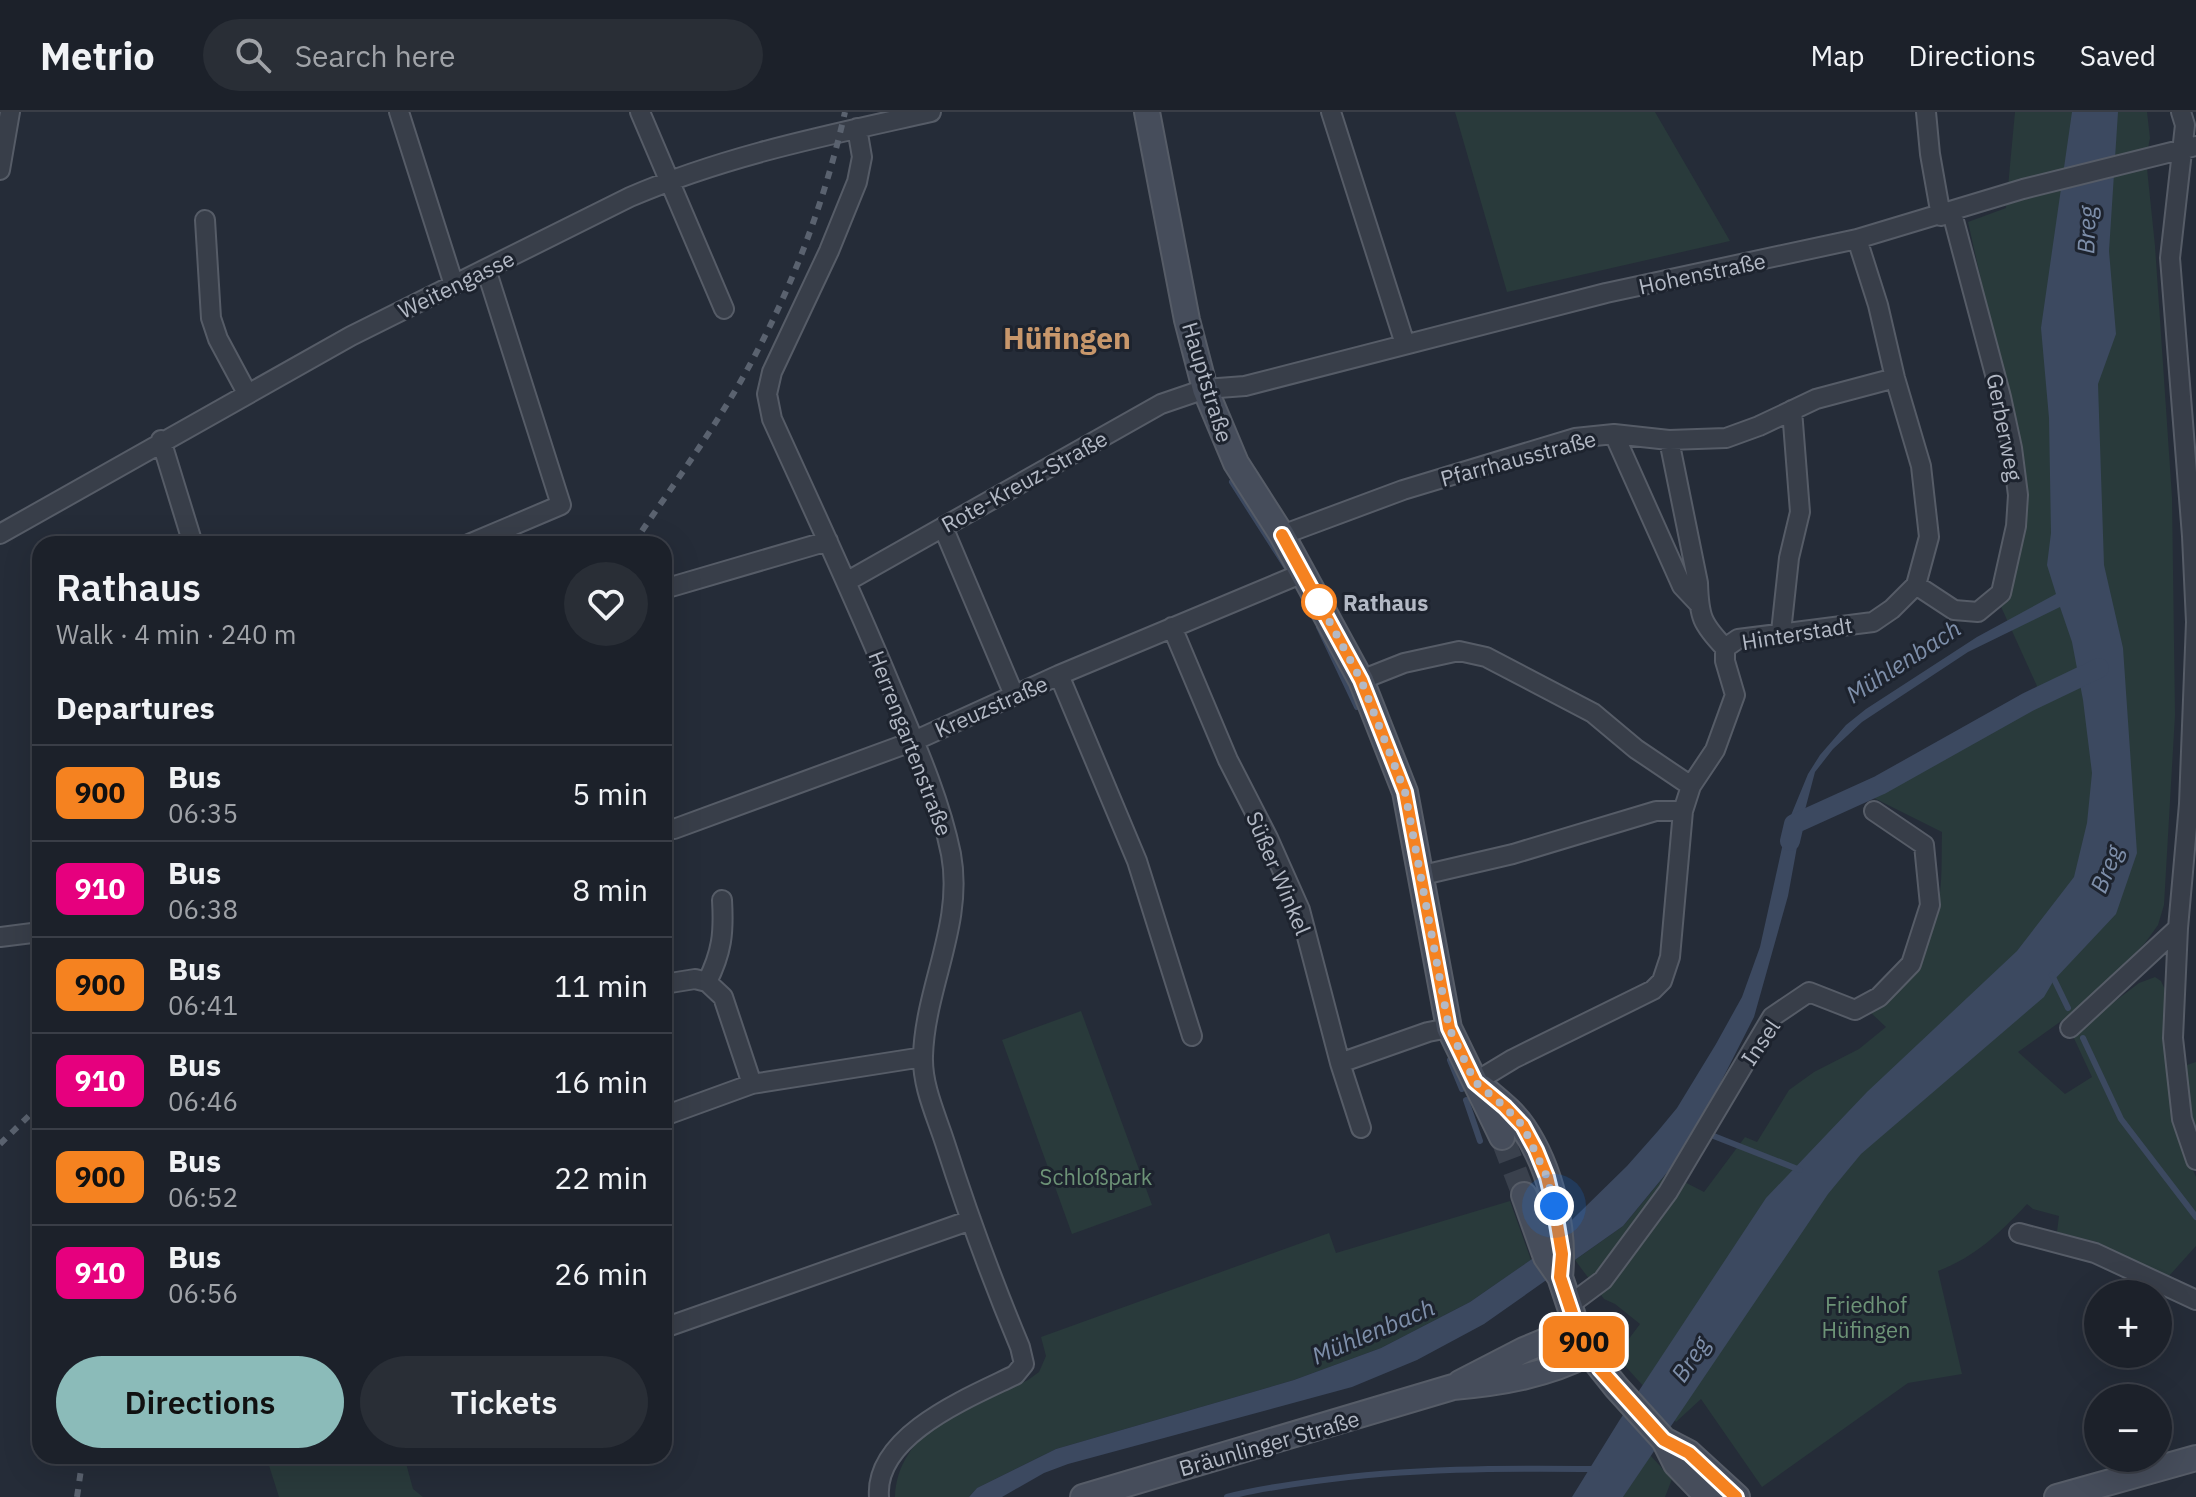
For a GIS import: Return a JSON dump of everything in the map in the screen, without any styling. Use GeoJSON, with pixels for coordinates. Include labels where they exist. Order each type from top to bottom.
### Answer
{"type":"FeatureCollection","features":[{"type":"Feature","properties":{"kind":"main road","name":"Hauptstraße"},"geometry":{"type":"LineString","coordinates":[[1147,112],[1187,320],[1205,389],[1236,463],[1282,535],[1361,680],[1405,792],[1423,875],[1449,1028],[1502,1137]]}},
{"type":"Feature","properties":{"kind":"main road","name":"Hauptstraße"},"geometry":{"type":"LineString","coordinates":[[1475,1082],[1523,1126],[1547,1177],[1544,1219]]}},
{"type":"Feature","properties":{"kind":"main road","name":"Hauptstraße"},"geometry":{"type":"LineString","coordinates":[[1524,1195],[1544,1219],[1562,1254],[1567,1299]]}},
{"type":"Feature","properties":{"kind":"main road"},"geometry":{"type":"LineString","coordinates":[[1567,1299],[1589,1353],[1664,1440],[1676,1464],[1708,1497]]}},
{"type":"Feature","properties":{"kind":"main road","name":"Bräunlinger Straße"},"geometry":{"type":"LineString","coordinates":[[1453,1387],[1481,1371],[1567,1299]]}},
{"type":"Feature","properties":{"kind":"main road","name":"Bräunlinger Straße"},"geometry":{"type":"LineString","coordinates":[[1083,1497],[1453,1387],[1492,1384],[1547,1370],[1589,1353]]}},
{"type":"Feature","properties":{"kind":"main road"},"geometry":{"type":"LineString","coordinates":[[1664,1440],[1689,1453],[1737,1497]]}},
{"type":"Feature","properties":{"kind":"main road"},"geometry":{"type":"LineString","coordinates":[[2057,1497],[2196,1458]]}},
{"type":"Feature","properties":{"kind":"street"},"geometry":{"type":"LineString","coordinates":[[0,170],[10,112]]}},
{"type":"Feature","properties":{"kind":"street"},"geometry":{"type":"LineString","coordinates":[[399,112],[454,285]]}},
{"type":"Feature","properties":{"kind":"street"},"geometry":{"type":"LineString","coordinates":[[640,112],[724,309]]}},
{"type":"Feature","properties":{"kind":"street","name":"Weitengasse"},"geometry":{"type":"LineString","coordinates":[[0,534],[161,440],[351,336],[669,180],[777,146],[931,112]]}},
{"type":"Feature","properties":{"kind":"street"},"geometry":{"type":"LineString","coordinates":[[1331,112],[1405,344]]}},
{"type":"Feature","properties":{"kind":"street","name":"Gerberweg"},"geometry":{"type":"LineString","coordinates":[[1916,585],[1954,610],[1978,612],[2001,593],[2016,526],[2018,495],[2001,397],[1930,154],[1926,112]]}},
{"type":"Feature","properties":{"kind":"street"},"geometry":{"type":"LineString","coordinates":[[2181,112],[2188,148],[2170,258],[2194,539],[2196,622],[2191,774],[2178,928],[2173,1038],[2182,1119],[2196,1160]]}},
{"type":"Feature","properties":{"kind":"street","name":"Herrengartenstraße"},"geometry":{"type":"LineString","coordinates":[[857,128],[862,157],[857,182],[829,251],[772,372],[767,394],[772,419],[914,741],[943,820],[955,891],[948,937],[925,1033],[923,1057],[928,1093],[1024,1364],[1015,1375],[938,1413],[908,1437],[886,1464],[879,1497]]}},
{"type":"Feature","properties":{"kind":"street","name":"Hohenstraße"},"geometry":{"type":"LineString","coordinates":[[1205,389],[1245,386],[1606,293],[1857,239],[2023,189],[2188,148]]}},
{"type":"Feature","properties":{"kind":"street"},"geometry":{"type":"LineString","coordinates":[[205,220],[211,318],[218,339],[247,393]]}},
{"type":"Feature","properties":{"kind":"street"},"geometry":{"type":"LineString","coordinates":[[1857,239],[1921,466],[1929,537],[1916,585]]}},
{"type":"Feature","properties":{"kind":"street"},"geometry":{"type":"LineString","coordinates":[[486,269],[561,505],[488,536]]}},
{"type":"Feature","properties":{"kind":"street","name":"Pfarrhausstraße"},"geometry":{"type":"LineString","coordinates":[[1282,535],[1461,472],[1575,438],[1614,434],[1669,440],[1726,438],[1816,399],[1895,378]]}},
{"type":"Feature","properties":{"kind":"street","name":"Rote-Kreuz-Straße"},"geometry":{"type":"LineString","coordinates":[[846,582],[1161,404],[1205,389]]}},
{"type":"Feature","properties":{"kind":"street"},"geometry":{"type":"LineString","coordinates":[[1781,632],[1789,558],[1800,512],[1792,410]]}},
{"type":"Feature","properties":{"kind":"street"},"geometry":{"type":"LineString","coordinates":[[1614,434],[1682,586],[1699,604]]}},
{"type":"Feature","properties":{"kind":"street"},"geometry":{"type":"LineString","coordinates":[[161,440],[191,536]]}},
{"type":"Feature","properties":{"kind":"street"},"geometry":{"type":"LineString","coordinates":[[1669,440],[1705,627],[1725,648]]}},
{"type":"Feature","properties":{"kind":"street"},"geometry":{"type":"LineString","coordinates":[[943,527],[1014,695]]}},
{"type":"Feature","properties":{"kind":"street"},"geometry":{"type":"LineString","coordinates":[[672,587],[828,541]]}},
{"type":"Feature","properties":{"kind":"street","name":"Kreuzstraße"},"geometry":{"type":"LineString","coordinates":[[674,829],[914,741],[1059,675],[1303,573]]}},
{"type":"Feature","properties":{"kind":"street","name":"Hinterstadt"},"geometry":{"type":"LineString","coordinates":[[1475,1082],[1513,1059],[1653,990],[1662,981],[1670,957],[1683,811],[1691,786],[1715,750],[1735,695],[1725,661],[1725,648],[1738,639],[1873,622],[1892,609],[1916,585]]}},
{"type":"Feature","properties":{"kind":"street","name":"Süßer Winkel"},"geometry":{"type":"LineString","coordinates":[[1172,627],[1228,760],[1300,910],[1340,1063],[1361,1128]]}},
{"type":"Feature","properties":{"kind":"street"},"geometry":{"type":"LineString","coordinates":[[1361,680],[1404,663],[1459,651],[1486,657],[1593,713],[1636,749],[1691,786]]}},
{"type":"Feature","properties":{"kind":"street"},"geometry":{"type":"LineString","coordinates":[[1059,675],[1137,861],[1192,1036]]}},
{"type":"Feature","properties":{"kind":"street"},"geometry":{"type":"LineString","coordinates":[[1423,875],[1513,854],[1656,811],[1683,811]]}},
{"type":"Feature","properties":{"kind":"street","name":"Insel"},"geometry":{"type":"LineString","coordinates":[[1567,1299],[1603,1280],[1668,1192],[1772,1017],[1809,992],[1855,1010],[1879,997],[1911,964],[1930,905],[1924,845],[1874,811]]}},
{"type":"Feature","properties":{"kind":"street"},"geometry":{"type":"LineString","coordinates":[[707,982],[719,959],[724,930],[722,900]]}},
{"type":"Feature","properties":{"kind":"street"},"geometry":{"type":"LineString","coordinates":[[2070,1028],[2178,928]]}},
{"type":"Feature","properties":{"kind":"street"},"geometry":{"type":"LineString","coordinates":[[0,937],[32,933]]}},
{"type":"Feature","properties":{"kind":"street"},"geometry":{"type":"LineString","coordinates":[[672,983],[695,979],[707,982],[723,997],[752,1084]]}},
{"type":"Feature","properties":{"kind":"street"},"geometry":{"type":"LineString","coordinates":[[1340,1063],[1428,1032],[1449,1028]]}},
{"type":"Feature","properties":{"kind":"street"},"geometry":{"type":"LineString","coordinates":[[672,1113],[752,1084],[923,1057]]}},
{"type":"Feature","properties":{"kind":"street"},"geometry":{"type":"LineString","coordinates":[[672,1325],[971,1220]]}},
{"type":"Feature","properties":{"kind":"street"},"geometry":{"type":"LineString","coordinates":[[2019,1233],[2095,1253],[2196,1300]]}},
{"type":"Feature","properties":{"kind":"green space"},"geometry":{"type":"Polygon","coordinates":[[[1455,112],[1655,112],[1730,241],[1507,292],[1455,112]]]}},
{"type":"Feature","properties":{"kind":"green space","name":"Friedhof Hüfingen"},"geometry":{"type":"Polygon","coordinates":[[[2015,112],[2147,112],[2150,138],[2146,159],[2172,497],[2175,715],[2164,905],[2158,925],[2145,943],[2085,1004],[2018,1052],[2065,1094],[2092,1077],[2072,1034],[2139,983],[2155,977],[2161,981],[2166,992],[2165,1055],[2170,1105],[2180,1141],[2196,1177],[2196,1246],[2168,1277],[2097,1242],[2057,1232],[2059,1216],[2033,1209],[2027,1204],[1986,1243],[1964,1259],[1938,1271],[1962,1374],[1908,1383],[1762,1487],[1701,1399],[1676,1422],[1616,1356],[1640,1324],[1604,1299],[1575,1260],[1623,1226],[1667,1173],[1704,1192],[1745,1137],[1757,1142],[1789,1090],[1814,1072],[1859,1049],[1886,1027],[1871,1013],[1906,972],[1932,926],[1940,892],[1942,832],[1872,797],[1866,784],[2012,706],[2030,695],[2037,686],[1998,600],[2018,445],[1968,222],[2006,208],[2015,112]]]}},
{"type":"Feature","properties":{"kind":"green space","name":"Schloßpark"},"geometry":{"type":"Polygon","coordinates":[[[1081,1011],[1152,1205],[1072,1234],[1002,1040],[1081,1011]]]}},
{"type":"Feature","properties":{"kind":"green space"},"geometry":{"type":"Polygon","coordinates":[[[2196,1062],[2196,1141],[2189,1115],[2184,1066],[2196,1062]]]}},
{"type":"Feature","properties":{"kind":"green space"},"geometry":{"type":"Polygon","coordinates":[[[1510,1201],[1531,1260],[1470,1302],[1381,1348],[1294,1380],[1056,1449],[977,1488],[969,1497],[895,1497],[899,1473],[909,1453],[924,1436],[963,1410],[1039,1372],[1046,1356],[1041,1337],[1329,1233],[1336,1253],[1510,1201]]]}},
{"type":"Feature","properties":{"kind":"green space"},"geometry":{"type":"Polygon","coordinates":[[[1650,1455],[1672,1479],[1665,1497],[1623,1497],[1650,1455]]]}},
{"type":"Feature","properties":{"kind":"green space"},"geometry":{"type":"Polygon","coordinates":[[[269,1464],[406,1464],[413,1489],[423,1497],[279,1497],[269,1464]]]}},
{"type":"Feature","properties":{"kind":"water","name":"Breg"},"geometry":{"type":"Polygon","coordinates":[[[2072,112],[2118,112],[2109,251],[2116,334],[2098,384],[2104,565],[2123,648],[2137,853],[2116,914],[2054,980],[2044,997],[1861,1154],[1828,1194],[1623,1497],[1572,1497],[1766,1198],[1867,1092],[2017,951],[2074,877],[2087,823],[2092,773],[2072,642],[2060,607],[1968,652],[1862,722],[1833,749],[1815,772],[1801,825],[1788,896],[1754,1017],[1697,1129],[1674,1164],[1623,1226],[1484,1324],[1417,1360],[1352,1387],[1068,1464],[1044,1473],[1002,1497],[969,1497],[977,1488],[1056,1449],[1294,1380],[1381,1348],[1470,1302],[1532,1259],[1627,1166],[1677,1108],[1742,997],[1760,947],[1787,825],[1808,774],[1820,755],[1846,725],[1866,709],[1977,637],[2056,594],[2047,565],[2051,533],[2049,418],[2041,328],[2072,112]]]}},
{"type":"Feature","properties":{"kind":"waterway"},"geometry":{"type":"LineString","coordinates":[[1232,482],[1287,568]]}},
{"type":"Feature","properties":{"kind":"waterway"},"geometry":{"type":"LineString","coordinates":[[1319,627],[1357,707]]}},
{"type":"Feature","properties":{"kind":"waterway","name":"Mühlenbach"},"geometry":{"type":"LineString","coordinates":[[1790,841],[1794,824],[1880,785],[2028,702],[2099,668]]}},
{"type":"Feature","properties":{"kind":"waterway"},"geometry":{"type":"LineString","coordinates":[[2052,975],[2068,1008]]}},
{"type":"Feature","properties":{"kind":"waterway"},"geometry":{"type":"LineString","coordinates":[[2083,1038],[2121,1119],[2196,1217]]}},
{"type":"Feature","properties":{"kind":"waterway"},"geometry":{"type":"LineString","coordinates":[[1450,1060],[1462,1089]]}},
{"type":"Feature","properties":{"kind":"waterway"},"geometry":{"type":"LineString","coordinates":[[1466,1100],[1480,1141]]}},
{"type":"Feature","properties":{"kind":"waterway"},"geometry":{"type":"LineString","coordinates":[[1706,1133],[1800,1170]]}},
{"type":"Feature","properties":{"kind":"waterway"},"geometry":{"type":"LineString","coordinates":[[1227,1497],[1282,1486],[1421,1471],[1597,1469]]}},
{"type":"Feature","properties":{"kind":"tunnel"},"geometry":{"type":"LineString","coordinates":[[1502,1137],[1524,1195]]}},
{"type":"Feature","properties":{"kind":"railway"},"geometry":{"type":"LineString","coordinates":[[638,536],[718,419],[767,333],[812,225],[845,112]]}},
{"type":"Feature","properties":{"kind":"railway"},"geometry":{"type":"LineString","coordinates":[[0,1144],[32,1113]]}},
{"type":"Feature","properties":{"kind":"railway"},"geometry":{"type":"LineString","coordinates":[[77,1497],[82,1464]]}},
{"type":"Feature","properties":{"kind":"bus line","name":"900"},"geometry":{"type":"LineString","coordinates":[[1282,535],[1361,680],[1405,792],[1423,875],[1449,1028],[1475,1082],[1523,1126],[1536,1150],[1554,1206],[1562,1254],[1560,1277],[1577,1328],[1600,1369],[1664,1440],[1689,1453],[1736,1497]]}},
{"type":"Feature","properties":{"kind":"place","name":"Rathaus"},"geometry":{"type":"Point","coordinates":[1319,602]}},
{"type":"Feature","properties":{"kind":"district","name":"Hüfingen"},"geometry":{"type":"Point","coordinates":[1067,337]}},
{"type":"Feature","properties":{"kind":"route"},"geometry":{"type":"LineString","coordinates":[[1319,602],[1314,593],[1361,680],[1405,792],[1423,875],[1449,1028],[1475,1082],[1523,1126],[1547,1177],[1554,1206]]}}]}
